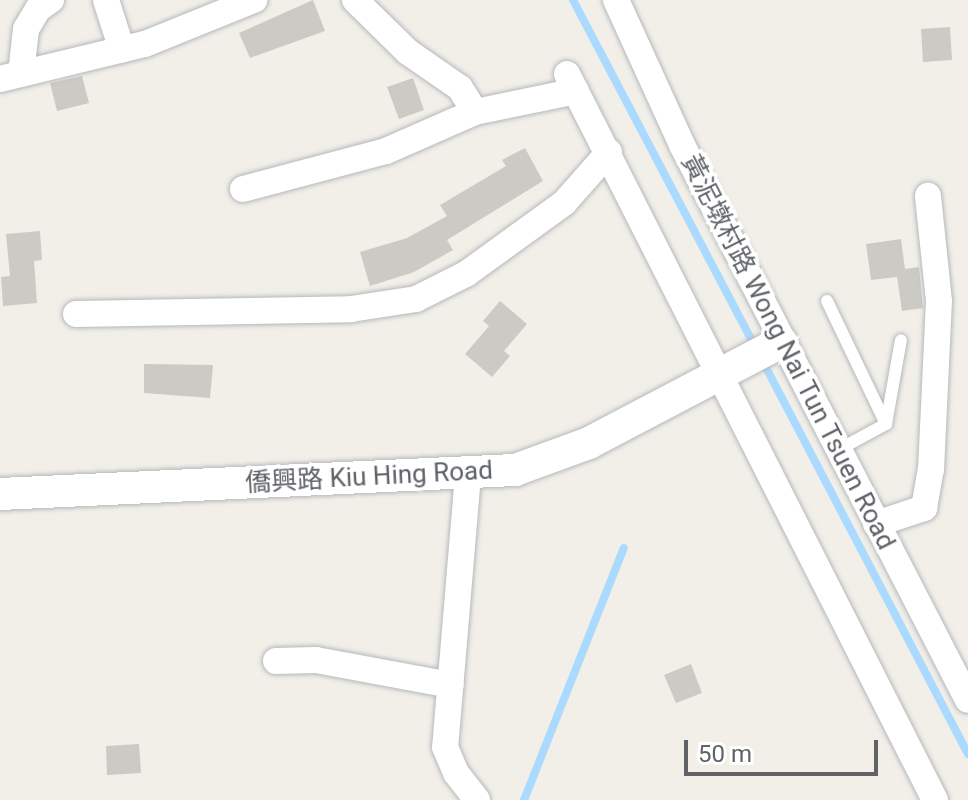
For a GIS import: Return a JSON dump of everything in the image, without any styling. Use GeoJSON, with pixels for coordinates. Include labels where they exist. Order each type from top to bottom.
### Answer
{"type":"FeatureCollection","features":[{"type":"Feature","properties":{"kind":"street"},"geometry":{"type":"LineString","coordinates":[[11,77],[26,29],[38,9],[51,0]]}},
{"type":"Feature","properties":{"kind":"street"},"geometry":{"type":"LineString","coordinates":[[106,0],[122,50]]}},
{"type":"Feature","properties":{"kind":"street"},"geometry":{"type":"LineString","coordinates":[[11,77],[122,50],[219,7],[254,0]]}},
{"type":"Feature","properties":{"kind":"street"},"geometry":{"type":"LineString","coordinates":[[355,0],[408,52],[460,88],[475,112]]}},
{"type":"Feature","properties":{"kind":"street","name":"黃泥墩村路 Wong Nai Tun Tsuen Road"},"geometry":{"type":"LineString","coordinates":[[616,0],[682,145],[781,342],[968,700]]}},
{"type":"Feature","properties":{"kind":"street"},"geometry":{"type":"LineString","coordinates":[[243,189],[386,151],[475,112],[571,82],[935,800]]}},
{"type":"Feature","properties":{"kind":"street"},"geometry":{"type":"LineString","coordinates":[[76,314],[351,309],[402,303],[466,274],[516,239],[564,203],[609,152]]}},
{"type":"Feature","properties":{"kind":"street"},"geometry":{"type":"LineString","coordinates":[[876,524],[924,508],[931,470],[939,301],[928,196]]}},
{"type":"Feature","properties":{"kind":"street","name":"僑興路 Kiu Hing Road"},"geometry":{"type":"LineString","coordinates":[[0,494],[468,475],[555,459],[781,342]]}},
{"type":"Feature","properties":{"kind":"street"},"geometry":{"type":"LineString","coordinates":[[468,475],[445,747],[456,773],[477,800]]}},
{"type":"Feature","properties":{"kind":"street"},"geometry":{"type":"LineString","coordinates":[[276,661],[316,660],[451,685]]}},
{"type":"Feature","properties":{"kind":"lane"},"geometry":{"type":"LineString","coordinates":[[827,301],[886,424]]}},
{"type":"Feature","properties":{"kind":"lane"},"geometry":{"type":"LineString","coordinates":[[886,424],[901,340]]}},
{"type":"Feature","properties":{"kind":"lane"},"geometry":{"type":"LineString","coordinates":[[838,450],[886,424]]}},
{"type":"Feature","properties":{"kind":"building"},"geometry":{"type":"Polygon","coordinates":[[[313,0],[325,31],[250,58],[239,33],[313,0]]]}},
{"type":"Feature","properties":{"kind":"building"},"geometry":{"type":"Polygon","coordinates":[[[950,27],[952,60],[923,62],[921,29],[950,27]]]}},
{"type":"Feature","properties":{"kind":"building"},"geometry":{"type":"Polygon","coordinates":[[[82,76],[89,103],[57,111],[50,83],[82,76]]]}},
{"type":"Feature","properties":{"kind":"building"},"geometry":{"type":"Polygon","coordinates":[[[413,78],[424,110],[399,119],[387,87],[413,78]]]}},
{"type":"Feature","properties":{"kind":"building"},"geometry":{"type":"Polygon","coordinates":[[[525,148],[543,181],[447,240],[453,250],[414,272],[370,286],[360,252],[407,238],[447,216],[440,205],[506,166],[502,160],[525,148]]]}},
{"type":"Feature","properties":{"kind":"building"},"geometry":{"type":"Polygon","coordinates":[[[40,231],[42,260],[34,261],[37,303],[3,306],[1,277],[10,276],[6,234],[40,231]]]}},
{"type":"Feature","properties":{"kind":"building"},"geometry":{"type":"Polygon","coordinates":[[[901,239],[905,269],[919,267],[923,308],[902,311],[897,277],[871,280],[866,244],[901,239]]]}},
{"type":"Feature","properties":{"kind":"building"},"geometry":{"type":"Polygon","coordinates":[[[500,301],[527,324],[504,351],[510,356],[492,377],[465,354],[489,326],[483,321],[500,301]]]}},
{"type":"Feature","properties":{"kind":"building"},"geometry":{"type":"Polygon","coordinates":[[[144,364],[213,365],[210,398],[144,393],[144,364]]]}},
{"type":"Feature","properties":{"kind":"building"},"geometry":{"type":"Polygon","coordinates":[[[691,664],[702,693],[676,703],[664,675],[691,664]]]}},
{"type":"Feature","properties":{"kind":"building"},"geometry":{"type":"Polygon","coordinates":[[[139,744],[141,773],[107,775],[106,746],[139,744]]]}},
{"type":"Feature","properties":{"kind":"waterway"},"geometry":{"type":"LineString","coordinates":[[573,0],[755,346]]}},
{"type":"Feature","properties":{"kind":"waterway"},"geometry":{"type":"LineString","coordinates":[[761,358],[968,754]]}},
{"type":"Feature","properties":{"kind":"waterway"},"geometry":{"type":"LineString","coordinates":[[524,800],[624,548]]}}]}
